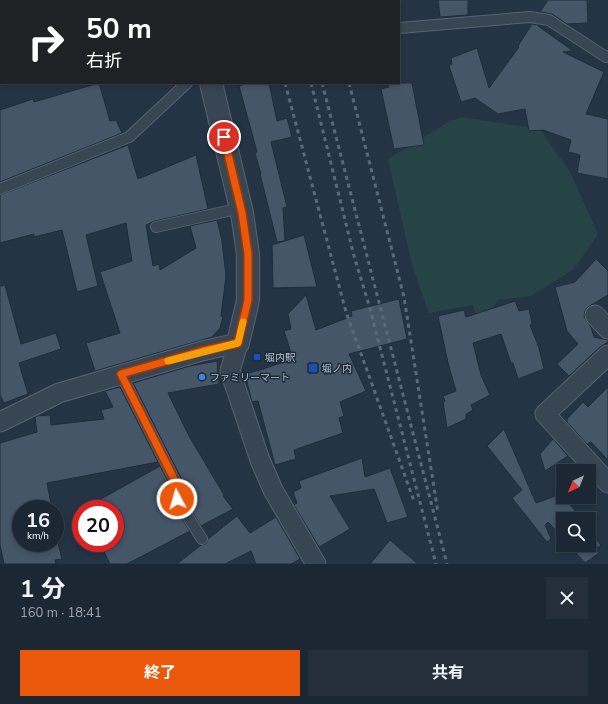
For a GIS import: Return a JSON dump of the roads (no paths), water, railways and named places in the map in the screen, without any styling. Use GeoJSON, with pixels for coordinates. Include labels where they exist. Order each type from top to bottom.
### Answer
{"type":"FeatureCollection","features":[{"type":"Feature","properties":{"kind":"street"},"geometry":{"type":"LineString","coordinates":[[211,84],[241,208],[248,254],[248,300],[230,371],[260,460],[273,490],[316,564]]}},
{"type":"Feature","properties":{"kind":"street"},"geometry":{"type":"LineString","coordinates":[[595,315],[608,329]]}},
{"type":"Feature","properties":{"kind":"street"},"geometry":{"type":"LineString","coordinates":[[1,420],[59,393],[202,351],[238,343]]}},
{"type":"Feature","properties":{"kind":"street"},"geometry":{"type":"LineString","coordinates":[[586,464],[545,414],[608,355]]}},
{"type":"Feature","properties":{"kind":"street"},"geometry":{"type":"LineString","coordinates":[[596,475],[608,483]]}},
{"type":"Feature","properties":{"kind":"lane"},"geometry":{"type":"LineString","coordinates":[[400,28],[530,17],[549,20],[606,57],[608,56]]}},
{"type":"Feature","properties":{"kind":"lane"},"geometry":{"type":"LineString","coordinates":[[0,189],[130,137],[186,84]]}},
{"type":"Feature","properties":{"kind":"lane"},"geometry":{"type":"LineString","coordinates":[[156,227],[241,208]]}},
{"type":"Feature","properties":{"kind":"lane"},"geometry":{"type":"LineString","coordinates":[[121,374],[175,481],[177,499],[202,539]]}},
{"type":"Feature","properties":{"kind":"railway"},"geometry":{"type":"LineString","coordinates":[[285,84],[346,312],[414,501]]}},
{"type":"Feature","properties":{"kind":"railway"},"geometry":{"type":"LineString","coordinates":[[311,84],[354,256],[369,305],[436,564]]}},
{"type":"Feature","properties":{"kind":"railway"},"geometry":{"type":"LineString","coordinates":[[322,84],[447,564]]}},
{"type":"Feature","properties":{"kind":"railway"},"geometry":{"type":"LineString","coordinates":[[349,84],[404,297],[438,513]]}},
{"type":"Feature","properties":{"kind":"place","name":"堀内駅"},"geometry":{"type":"Point","coordinates":[257,357]}},
{"type":"Feature","properties":{"kind":"place","name":"堀ノ内"},"geometry":{"type":"Point","coordinates":[313,368]}},
{"type":"Feature","properties":{"kind":"place","name":"ファミリーマート"},"geometry":{"type":"Point","coordinates":[202,377]}}]}
